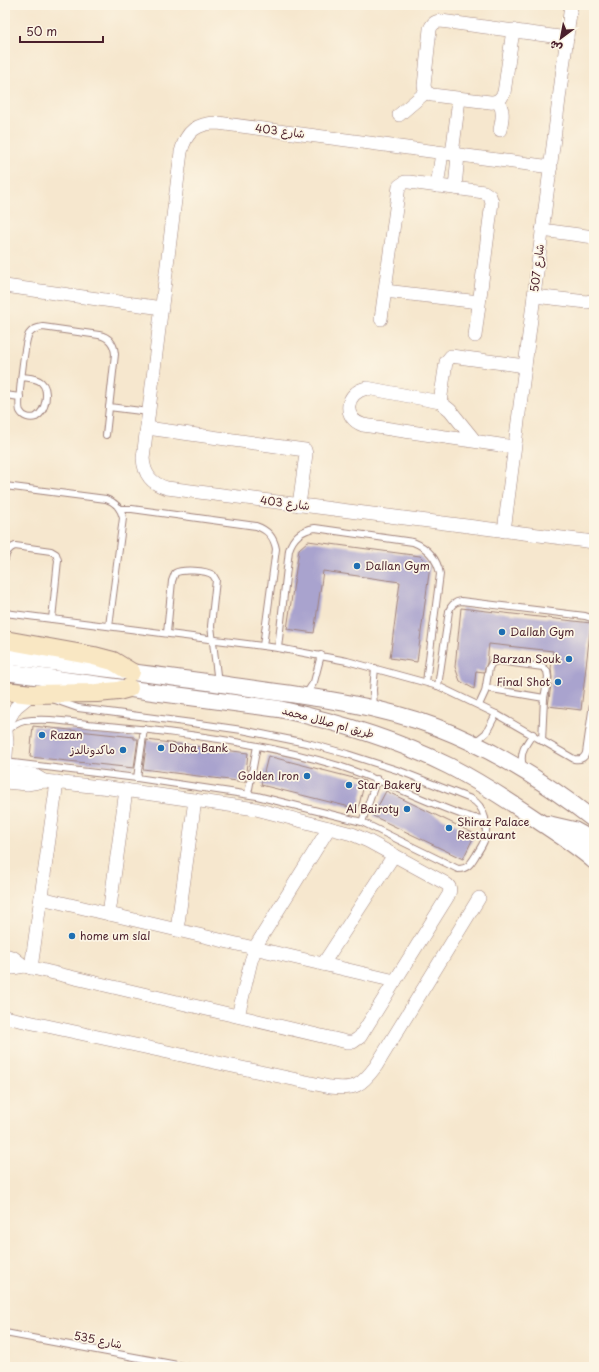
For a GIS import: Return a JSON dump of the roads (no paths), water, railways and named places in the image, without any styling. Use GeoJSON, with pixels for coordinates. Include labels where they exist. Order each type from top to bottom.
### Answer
{"type":"FeatureCollection","features":[{"type":"Feature","properties":{"kind":"main road"},"geometry":{"type":"LineString","coordinates":[[5,640],[94,656],[113,662],[130,680],[108,693],[37,694],[5,691]]}},
{"type":"Feature","properties":{"kind":"street","name":"شارع 507"},"geometry":{"type":"LineString","coordinates":[[504,531],[571,5]]}},
{"type":"Feature","properties":{"kind":"street"},"geometry":{"type":"LineString","coordinates":[[513,30],[504,93],[497,101],[490,102],[432,96],[426,92],[424,86],[430,29],[435,22],[441,21],[513,30],[567,38]]}},
{"type":"Feature","properties":{"kind":"street"},"geometry":{"type":"LineString","coordinates":[[399,115],[426,92]]}},
{"type":"Feature","properties":{"kind":"street"},"geometry":{"type":"LineString","coordinates":[[455,188],[451,154],[459,99]]}},
{"type":"Feature","properties":{"kind":"street"},"geometry":{"type":"LineString","coordinates":[[497,101],[501,106],[502,111],[500,130]]}},
{"type":"Feature","properties":{"kind":"street","name":"شارع 403"},"geometry":{"type":"LineString","coordinates":[[550,167],[218,123],[207,123],[197,126],[189,133],[183,142],[181,152],[143,458],[144,467],[149,478],[159,486],[167,488],[594,542]]}},
{"type":"Feature","properties":{"kind":"street"},"geometry":{"type":"LineString","coordinates":[[437,186],[451,154]]}},
{"type":"Feature","properties":{"kind":"street"},"geometry":{"type":"LineString","coordinates":[[381,319],[399,186],[405,182],[484,192],[488,194],[492,199],[492,202],[474,336]]}},
{"type":"Feature","properties":{"kind":"street"},"geometry":{"type":"LineString","coordinates":[[542,230],[594,237]]}},
{"type":"Feature","properties":{"kind":"street"},"geometry":{"type":"LineString","coordinates":[[5,286],[162,308]]}},
{"type":"Feature","properties":{"kind":"street"},"geometry":{"type":"LineString","coordinates":[[384,291],[478,302]]}},
{"type":"Feature","properties":{"kind":"street"},"geometry":{"type":"LineString","coordinates":[[534,296],[588,302],[594,300]]}},
{"type":"Feature","properties":{"kind":"street"},"geometry":{"type":"LineString","coordinates":[[440,402],[446,362],[451,356],[525,366]]}},
{"type":"Feature","properties":{"kind":"street"},"geometry":{"type":"LineString","coordinates":[[475,441],[450,410],[440,402],[367,388],[358,390],[349,400],[349,409],[352,418],[358,424],[514,447]]}},
{"type":"Feature","properties":{"kind":"street"},"geometry":{"type":"LineString","coordinates":[[147,428],[305,450],[306,454],[299,505]]}},
{"type":"Feature","properties":{"kind":"street","name":"طريق ام صلال محمد"},"geometry":{"type":"LineString","coordinates":[[5,656],[279,709],[349,726],[417,751],[449,766],[512,803],[594,861]]}},
{"type":"Feature","properties":{"kind":"street","name":"طريق ام صلال محمد"},"geometry":{"type":"LineString","coordinates":[[5,672],[130,680],[218,683],[374,708],[435,727],[499,757],[563,797],[594,820]]}},
{"type":"Feature","properties":{"kind":"street"},"geometry":{"type":"LineString","coordinates":[[37,694],[16,707],[6,725],[5,766],[51,782]]}},
{"type":"Feature","properties":{"kind":"street"},"geometry":{"type":"LineString","coordinates":[[5,782],[27,784],[51,782],[126,790],[256,809],[352,834],[368,840],[445,883],[450,890],[448,896],[360,1038],[353,1042],[347,1042],[27,967],[5,968]]}},
{"type":"Feature","properties":{"kind":"street"},"geometry":{"type":"LineString","coordinates":[[27,967],[41,898],[51,782]]}},
{"type":"Feature","properties":{"kind":"street"},"geometry":{"type":"LineString","coordinates":[[109,914],[126,790]]}},
{"type":"Feature","properties":{"kind":"street"},"geometry":{"type":"LineString","coordinates":[[177,930],[195,800]]}},
{"type":"Feature","properties":{"kind":"street"},"geometry":{"type":"LineString","coordinates":[[542,824],[553,824],[574,830],[594,841]]}},
{"type":"Feature","properties":{"kind":"street"},"geometry":{"type":"LineString","coordinates":[[238,1016],[255,949],[329,828]]}},
{"type":"Feature","properties":{"kind":"street"},"geometry":{"type":"LineString","coordinates":[[323,964],[394,855]]}},
{"type":"Feature","properties":{"kind":"street"},"geometry":{"type":"LineString","coordinates":[[41,898],[395,981]]}},
{"type":"Feature","properties":{"kind":"street"},"geometry":{"type":"LineString","coordinates":[[5,1017],[345,1089],[356,1086],[367,1079],[479,898]]}},
{"type":"Feature","properties":{"kind":"street"},"geometry":{"type":"LineString","coordinates":[[5,955],[14,958],[27,967]]}},
{"type":"Feature","properties":{"kind":"lane"},"geometry":{"type":"LineString","coordinates":[[22,377],[35,379],[43,385],[46,394],[43,410],[33,418],[23,415],[19,406],[22,377],[27,339],[32,330],[48,327],[104,336],[111,341],[114,349],[106,435]]}},
{"type":"Feature","properties":{"kind":"lane"},"geometry":{"type":"LineString","coordinates":[[5,395],[20,397]]}},
{"type":"Feature","properties":{"kind":"lane"},"geometry":{"type":"LineString","coordinates":[[109,407],[149,412]]}},
{"type":"Feature","properties":{"kind":"lane"},"geometry":{"type":"LineString","coordinates":[[5,486],[106,499],[112,501],[120,509],[123,518],[109,626]]}},
{"type":"Feature","properties":{"kind":"lane"},"geometry":{"type":"LineString","coordinates":[[120,509],[132,509],[256,526],[269,533],[276,549],[263,646]]}},
{"type":"Feature","properties":{"kind":"lane"},"geometry":{"type":"LineString","coordinates":[[278,648],[289,550],[293,540],[300,533],[315,528],[414,542],[425,547],[434,556],[440,574],[426,682]]}},
{"type":"Feature","properties":{"kind":"lane"},"geometry":{"type":"LineString","coordinates":[[5,559],[7,552],[15,546],[51,551],[56,554],[58,560],[52,619]]}},
{"type":"Feature","properties":{"kind":"lane"},"geometry":{"type":"LineString","coordinates":[[167,633],[173,576],[175,573],[183,570],[208,572],[213,575],[216,580],[212,619],[212,639],[218,683]]}},
{"type":"Feature","properties":{"kind":"lane"},"geometry":{"type":"LineString","coordinates":[[438,686],[449,611],[450,607],[456,602],[461,601],[585,616],[594,619]]}},
{"type":"Feature","properties":{"kind":"lane"},"geometry":{"type":"LineString","coordinates":[[5,613],[278,648],[321,655],[375,668],[438,686],[496,714],[574,759],[583,758],[586,753],[594,697]]}},
{"type":"Feature","properties":{"kind":"lane"},"geometry":{"type":"LineString","coordinates":[[305,696],[314,682],[321,655]]}},
{"type":"Feature","properties":{"kind":"lane"},"geometry":{"type":"LineString","coordinates":[[479,705],[484,697],[490,665],[495,662],[541,666],[546,669],[548,674],[544,698],[542,740]]}},
{"type":"Feature","properties":{"kind":"lane"},"geometry":{"type":"LineString","coordinates":[[374,708],[373,690],[375,668]]}},
{"type":"Feature","properties":{"kind":"lane"},"geometry":{"type":"LineString","coordinates":[[486,688],[544,698]]}},
{"type":"Feature","properties":{"kind":"lane"},"geometry":{"type":"LineString","coordinates":[[5,766],[137,778],[248,794],[362,822],[458,869],[463,869],[468,866],[481,848],[486,835],[485,819],[481,808],[471,799],[400,771],[347,754],[311,744],[242,730],[78,708],[37,694]]}},
{"type":"Feature","properties":{"kind":"lane"},"geometry":{"type":"LineString","coordinates":[[471,743],[480,739],[486,733],[496,714]]}},
{"type":"Feature","properties":{"kind":"lane"},"geometry":{"type":"LineString","coordinates":[[6,725],[36,720],[144,729],[257,746],[292,753],[339,766],[377,779],[460,814],[485,819]]}},
{"type":"Feature","properties":{"kind":"lane"},"geometry":{"type":"LineString","coordinates":[[137,778],[144,729]]}},
{"type":"Feature","properties":{"kind":"lane"},"geometry":{"type":"LineString","coordinates":[[526,774],[522,764],[522,753],[523,748],[532,734]]}},
{"type":"Feature","properties":{"kind":"lane"},"geometry":{"type":"LineString","coordinates":[[248,794],[257,746]]}},
{"type":"Feature","properties":{"kind":"lane"},"geometry":{"type":"LineString","coordinates":[[362,822],[377,779]]}},
{"type":"Feature","properties":{"kind":"lane","name":"شارع 535"},"geometry":{"type":"LineString","coordinates":[[5,1333],[188,1367]]}},
{"type":"Feature","properties":{"kind":"place","name":"Dallan Gym"},"geometry":{"type":"Point","coordinates":[357,566]}},
{"type":"Feature","properties":{"kind":"place","name":"Dallah Gym"},"geometry":{"type":"Point","coordinates":[502,632]}},
{"type":"Feature","properties":{"kind":"place","name":"Barzan Souk"},"geometry":{"type":"Point","coordinates":[569,659]}},
{"type":"Feature","properties":{"kind":"place","name":"Final Shot"},"geometry":{"type":"Point","coordinates":[558,682]}},
{"type":"Feature","properties":{"kind":"place","name":"Razan"},"geometry":{"type":"Point","coordinates":[42,735]}},
{"type":"Feature","properties":{"kind":"place","name":"Doha Bank"},"geometry":{"type":"Point","coordinates":[161,748]}},
{"type":"Feature","properties":{"kind":"place","name":"ماكدونالدز"},"geometry":{"type":"Point","coordinates":[123,750]}},
{"type":"Feature","properties":{"kind":"place","name":"Golden Iron"},"geometry":{"type":"Point","coordinates":[307,776]}},
{"type":"Feature","properties":{"kind":"place","name":"Star Bakery"},"geometry":{"type":"Point","coordinates":[349,785]}},
{"type":"Feature","properties":{"kind":"place","name":"Al Bairoty"},"geometry":{"type":"Point","coordinates":[407,809]}},
{"type":"Feature","properties":{"kind":"place","name":"Shiraz Palace Restaurant"},"geometry":{"type":"Point","coordinates":[449,828]}},
{"type":"Feature","properties":{"kind":"place","name":"home um slal"},"geometry":{"type":"Point","coordinates":[72,936]}}]}
